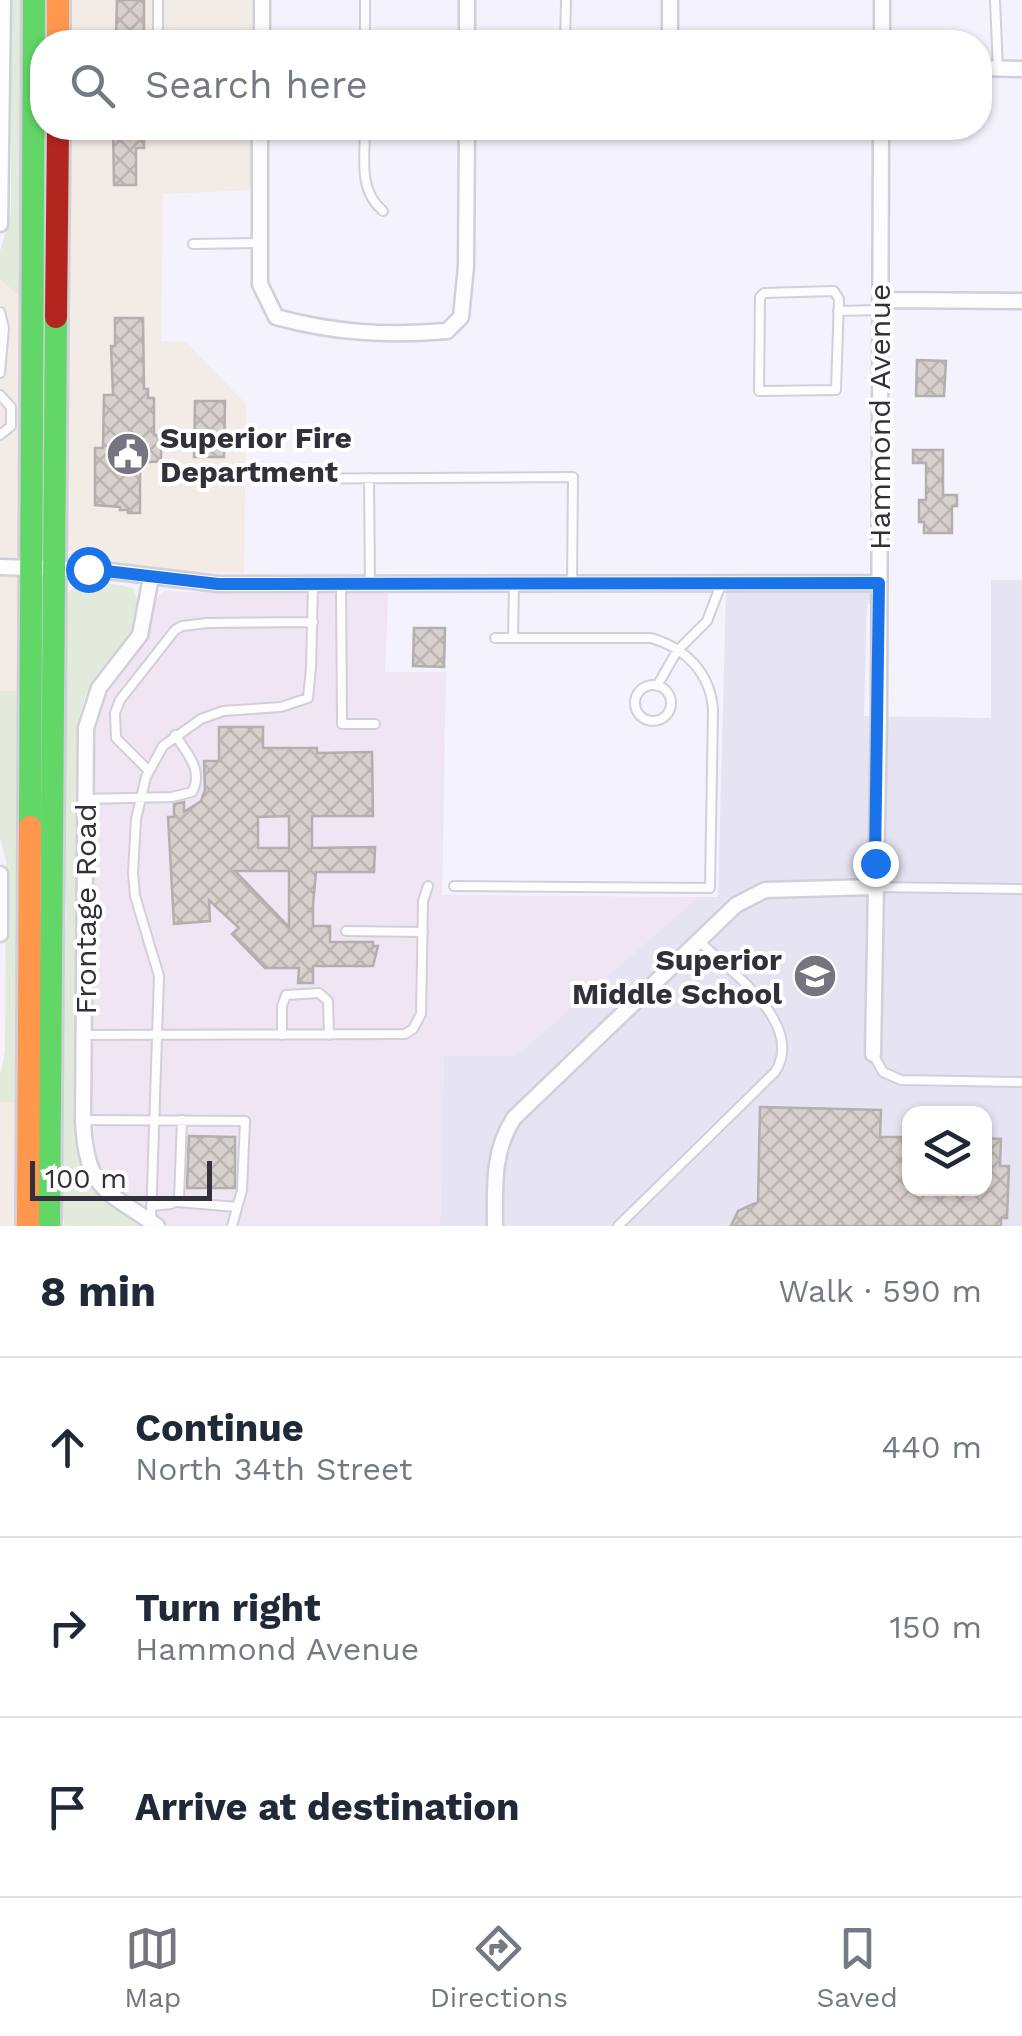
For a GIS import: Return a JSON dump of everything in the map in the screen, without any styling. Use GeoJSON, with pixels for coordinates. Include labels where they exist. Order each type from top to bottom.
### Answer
{"type":"FeatureCollection","features":[{"type":"Feature","properties":{"kind":"main road"},"geometry":{"type":"LineString","coordinates":[[34,0],[36,30]]}},
{"type":"Feature","properties":{"kind":"main road"},"geometry":{"type":"LineString","coordinates":[[58,0],[58,30]]}},
{"type":"Feature","properties":{"kind":"main road"},"geometry":{"type":"LineString","coordinates":[[39,140],[49,1226]]}},
{"type":"Feature","properties":{"kind":"main road"},"geometry":{"type":"LineString","coordinates":[[28,1226],[42,568],[58,140]]}},
{"type":"Feature","properties":{"kind":"street"},"geometry":{"type":"LineString","coordinates":[[0,224],[3,0]]}},
{"type":"Feature","properties":{"kind":"street"},"geometry":{"type":"LineString","coordinates":[[262,0],[262,30]]}},
{"type":"Feature","properties":{"kind":"street"},"geometry":{"type":"LineString","coordinates":[[467,0],[467,30]]}},
{"type":"Feature","properties":{"kind":"street"},"geometry":{"type":"LineString","coordinates":[[670,0],[670,30]]}},
{"type":"Feature","properties":{"kind":"street"},"geometry":{"type":"LineString","coordinates":[[882,0],[882,30]]}},
{"type":"Feature","properties":{"kind":"street"},"geometry":{"type":"LineString","coordinates":[[992,68],[1022,69]]}},
{"type":"Feature","properties":{"kind":"street"},"geometry":{"type":"LineString","coordinates":[[260,140],[260,284],[276,317],[322,330],[401,335],[447,331],[461,316],[466,266],[467,140]]}},
{"type":"Feature","properties":{"kind":"street","name":"Hammond Avenue"},"geometry":{"type":"LineString","coordinates":[[872,1054],[881,140]]}},
{"type":"Feature","properties":{"kind":"street"},"geometry":{"type":"LineString","coordinates":[[880,305],[1022,300]]}},
{"type":"Feature","properties":{"kind":"street"},"geometry":{"type":"LineString","coordinates":[[0,567],[110,571],[218,584],[879,583]]}},
{"type":"Feature","properties":{"kind":"street","name":"Frontage Road"},"geometry":{"type":"LineString","coordinates":[[151,577],[140,635],[105,679],[91,706],[86,728],[83,1120],[86,1154],[94,1177],[117,1201],[153,1218]]}},
{"type":"Feature","properties":{"kind":"street"},"geometry":{"type":"LineString","coordinates":[[0,874],[0,934]]}},
{"type":"Feature","properties":{"kind":"street"},"geometry":{"type":"LineString","coordinates":[[495,1226],[495,1163],[514,1118],[736,905],[766,890],[874,888]]}},
{"type":"Feature","properties":{"kind":"lane"},"geometry":{"type":"LineString","coordinates":[[158,0],[158,30]]}},
{"type":"Feature","properties":{"kind":"lane"},"geometry":{"type":"LineString","coordinates":[[365,30],[366,0]]}},
{"type":"Feature","properties":{"kind":"lane"},"geometry":{"type":"LineString","coordinates":[[565,30],[566,0]]}},
{"type":"Feature","properties":{"kind":"lane"},"geometry":{"type":"LineString","coordinates":[[996,0],[998,68]]}},
{"type":"Feature","properties":{"kind":"lane"},"geometry":{"type":"LineString","coordinates":[[365,140],[366,188],[371,201],[383,211]]}},
{"type":"Feature","properties":{"kind":"lane"},"geometry":{"type":"LineString","coordinates":[[193,244],[260,243]]}},
{"type":"Feature","properties":{"kind":"lane"},"geometry":{"type":"LineString","coordinates":[[834,292],[839,299],[838,311],[836,390],[759,390],[760,297],[764,293],[834,292]]}},
{"type":"Feature","properties":{"kind":"lane"},"geometry":{"type":"LineString","coordinates":[[838,311],[880,305]]}},
{"type":"Feature","properties":{"kind":"lane"},"geometry":{"type":"LineString","coordinates":[[0,312],[4,328],[0,372]]}},
{"type":"Feature","properties":{"kind":"lane"},"geometry":{"type":"LineString","coordinates":[[0,395],[11,407],[11,426],[0,436]]}},
{"type":"Feature","properties":{"kind":"lane"},"geometry":{"type":"LineString","coordinates":[[253,478],[573,478],[572,584]]}},
{"type":"Feature","properties":{"kind":"lane"},"geometry":{"type":"LineString","coordinates":[[368,478],[370,584]]}},
{"type":"Feature","properties":{"kind":"lane"},"geometry":{"type":"LineString","coordinates":[[657,686],[667,692],[671,708],[659,720],[648,720],[638,713],[637,696],[646,688],[657,686],[677,651],[707,620],[722,582]]}},
{"type":"Feature","properties":{"kind":"lane"},"geometry":{"type":"LineString","coordinates":[[153,1218],[159,976],[135,896],[132,872],[141,799],[149,771],[163,746],[201,719],[223,711],[268,710],[305,701],[310,693],[312,584]]}},
{"type":"Feature","properties":{"kind":"lane"},"geometry":{"type":"LineString","coordinates":[[340,584],[342,724],[375,724]]}},
{"type":"Feature","properties":{"kind":"lane"},"geometry":{"type":"LineString","coordinates":[[513,638],[514,584]]}},
{"type":"Feature","properties":{"kind":"lane"},"geometry":{"type":"LineString","coordinates":[[149,771],[116,738],[115,713],[120,700],[175,630],[207,622],[312,622]]}},
{"type":"Feature","properties":{"kind":"lane"},"geometry":{"type":"LineString","coordinates":[[454,886],[710,888],[712,697],[708,680],[698,666],[665,642],[650,638],[496,638]]}},
{"type":"Feature","properties":{"kind":"lane"},"geometry":{"type":"LineString","coordinates":[[85,799],[186,795],[196,788],[194,765],[176,735]]}},
{"type":"Feature","properties":{"kind":"lane"},"geometry":{"type":"LineString","coordinates":[[84,1035],[395,1036],[413,1029],[423,1002],[423,901],[428,886]]}},
{"type":"Feature","properties":{"kind":"lane"},"geometry":{"type":"LineString","coordinates":[[874,888],[1022,890]]}},
{"type":"Feature","properties":{"kind":"lane"},"geometry":{"type":"LineString","coordinates":[[346,931],[423,932]]}},
{"type":"Feature","properties":{"kind":"lane"},"geometry":{"type":"LineString","coordinates":[[618,1226],[782,1061],[782,1037],[774,1016],[700,941]]}},
{"type":"Feature","properties":{"kind":"lane"},"geometry":{"type":"LineString","coordinates":[[282,1035],[286,996],[318,992],[328,1001],[329,1035]]}},
{"type":"Feature","properties":{"kind":"lane"},"geometry":{"type":"LineString","coordinates":[[872,1054],[883,1072],[901,1080],[1022,1082]]}},
{"type":"Feature","properties":{"kind":"lane"},"geometry":{"type":"LineString","coordinates":[[83,1120],[244,1121],[242,1190],[232,1226]]}},
{"type":"Feature","properties":{"kind":"lane"},"geometry":{"type":"LineString","coordinates":[[177,1202],[181,1188],[182,1120]]}},
{"type":"Feature","properties":{"kind":"lane"},"geometry":{"type":"LineString","coordinates":[[153,1218],[177,1202],[236,1207]]}},
{"type":"Feature","properties":{"kind":"shaded area"},"geometry":{"type":"Polygon","coordinates":[[[68,0],[252,0],[253,30],[69,30],[68,0]]]}},
{"type":"Feature","properties":{"kind":"shaded area"},"geometry":{"type":"Polygon","coordinates":[[[64,140],[252,140],[252,190],[163,194],[161,341],[186,342],[246,404],[244,573],[193,572],[80,558],[64,545],[64,140]]]}},
{"type":"Feature","properties":{"kind":"shaded area"},"geometry":{"type":"Polygon","coordinates":[[[0,279],[27,303],[18,552],[18,623],[24,652],[24,691],[0,691],[0,279]]]}},
{"type":"Feature","properties":{"kind":"shaded area","name":"Superior Middle School"},"geometry":{"type":"Polygon","coordinates":[[[991,580],[1022,580],[1022,1226],[440,1226],[444,1055],[699,897],[718,897],[726,592],[826,591],[879,583],[879,597],[867,605],[864,716],[991,718],[991,580]]]}},
{"type":"Feature","properties":{"kind":"shaded area"},"geometry":{"type":"Polygon","coordinates":[[[164,591],[388,593],[385,672],[446,672],[442,895],[699,897],[516,1056],[444,1056],[440,1226],[168,1226],[160,1216],[111,1186],[96,1162],[92,1088],[93,733],[101,702],[146,642],[155,599],[164,591]]]}},
{"type":"Feature","properties":{"kind":"shaded area"},"geometry":{"type":"Polygon","coordinates":[[[0,1102],[22,1103],[22,1226],[0,1226],[0,1102]]]}},
{"type":"Feature","properties":{"kind":"green space"},"geometry":{"type":"Polygon","coordinates":[[[11,0],[28,0],[27,303],[0,279],[0,251],[11,213],[11,0]]]}},
{"type":"Feature","properties":{"kind":"green space"},"geometry":{"type":"Polygon","coordinates":[[[91,580],[133,588],[138,603],[134,627],[91,685],[79,719],[76,1148],[93,1186],[121,1212],[145,1226],[65,1226],[60,1199],[61,959],[66,911],[61,882],[68,593],[78,583],[91,580]]]}},
{"type":"Feature","properties":{"kind":"green space"},"geometry":{"type":"Polygon","coordinates":[[[0,691],[24,691],[22,881],[17,930],[22,964],[22,1103],[0,1102],[5,1052],[6,861],[0,837],[0,691]]]}},
{"type":"Feature","properties":{"kind":"building"},"geometry":{"type":"Polygon","coordinates":[[[117,0],[144,0],[144,30],[116,30],[117,0]]]}},
{"type":"Feature","properties":{"kind":"building"},"geometry":{"type":"Polygon","coordinates":[[[113,140],[144,140],[144,148],[136,148],[136,185],[114,185],[113,140]]]}},
{"type":"Feature","properties":{"kind":"building","name":"Superior Fire Department"},"geometry":{"type":"Polygon","coordinates":[[[115,318],[143,318],[144,389],[148,389],[148,398],[154,398],[154,435],[161,435],[161,461],[140,463],[140,513],[95,505],[95,448],[103,448],[104,395],[113,395],[111,346],[115,346],[115,318]]]}},
{"type":"Feature","properties":{"kind":"building"},"geometry":{"type":"Polygon","coordinates":[[[917,360],[946,361],[944,396],[916,396],[917,360]]]}},
{"type":"Feature","properties":{"kind":"building"},"geometry":{"type":"Polygon","coordinates":[[[195,401],[225,401],[224,457],[194,457],[195,401]]]}},
{"type":"Feature","properties":{"kind":"building"},"geometry":{"type":"Polygon","coordinates":[[[913,450],[943,450],[943,495],[957,495],[957,506],[952,506],[952,533],[924,533],[924,522],[919,522],[919,500],[926,500],[926,463],[913,463],[913,450]]]}},
{"type":"Feature","properties":{"kind":"building"},"geometry":{"type":"Polygon","coordinates":[[[414,628],[445,628],[444,667],[413,666],[414,628]]]}},
{"type":"Feature","properties":{"kind":"building"},"geometry":{"type":"Polygon","coordinates":[[[219,727],[263,727],[263,748],[317,748],[317,753],[372,752],[373,816],[312,816],[312,848],[375,847],[374,872],[316,872],[313,905],[313,926],[330,926],[330,942],[373,942],[373,946],[378,946],[373,966],[313,966],[313,983],[298,983],[299,968],[265,968],[232,934],[239,928],[209,900],[210,921],[174,924],[168,817],[174,817],[174,804],[184,802],[184,812],[201,801],[205,790],[204,761],[219,761],[219,727]],[[289,816],[258,817],[258,848],[289,848],[289,816]],[[235,871],[289,927],[289,871],[235,871]]]}},
{"type":"Feature","properties":{"kind":"building"},"geometry":{"type":"Polygon","coordinates":[[[760,1107],[881,1110],[880,1137],[902,1137],[902,1196],[992,1196],[992,1138],[1001,1139],[1000,1166],[1009,1166],[1007,1218],[1001,1218],[1001,1226],[731,1226],[738,1211],[758,1202],[760,1107]]]}},
{"type":"Feature","properties":{"kind":"building"},"geometry":{"type":"Polygon","coordinates":[[[189,1136],[235,1137],[235,1188],[187,1188],[189,1136]]]}},
{"type":"Feature","properties":{"kind":"traffic: fast"},"geometry":{"type":"LineString","coordinates":[[34,0],[34,30]]}},
{"type":"Feature","properties":{"kind":"traffic: fast"},"geometry":{"type":"LineString","coordinates":[[30,827],[33,140]]}},
{"type":"Feature","properties":{"kind":"traffic: fast"},"geometry":{"type":"LineString","coordinates":[[49,1226],[56,317]]}},
{"type":"Feature","properties":{"kind":"traffic: slow"},"geometry":{"type":"LineString","coordinates":[[58,0],[58,30]]}},
{"type":"Feature","properties":{"kind":"traffic: slow"},"geometry":{"type":"LineString","coordinates":[[28,1226],[30,827]]}},
{"type":"Feature","properties":{"kind":"traffic: jam"},"geometry":{"type":"LineString","coordinates":[[56,317],[58,140]]}},
{"type":"Feature","properties":{"kind":"place","name":"Superior Fire Department"},"geometry":{"type":"Point","coordinates":[128,454]}},
{"type":"Feature","properties":{"kind":"place","name":"Superior Middle School"},"geometry":{"type":"Point","coordinates":[815,976]}},
{"type":"Feature","properties":{"kind":"route"},"geometry":{"type":"LineString","coordinates":[[88,569],[218,584],[879,583],[875,863]]}}]}
